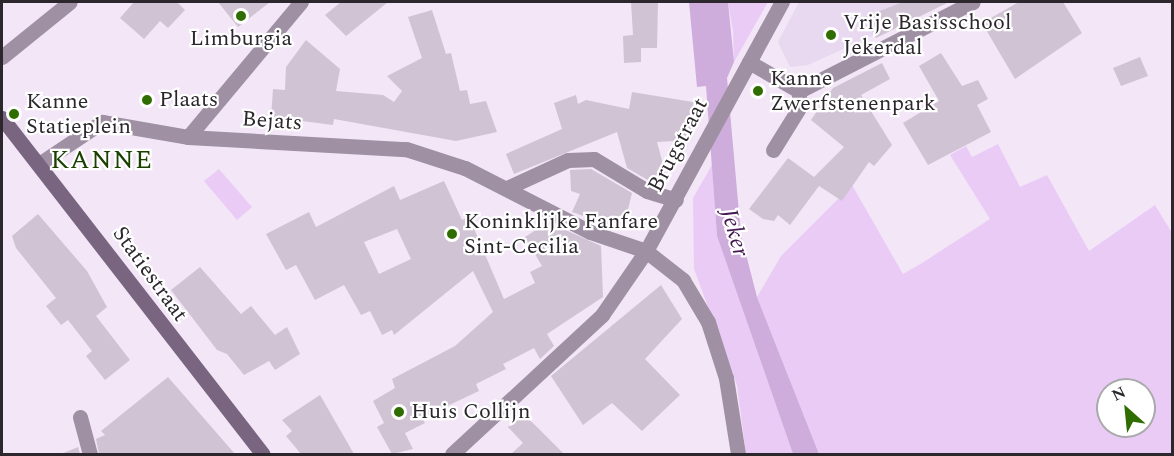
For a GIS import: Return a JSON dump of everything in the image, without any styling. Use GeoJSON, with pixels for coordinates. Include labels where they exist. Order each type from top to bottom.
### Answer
{"type":"FeatureCollection","features":[{"type":"Feature","properties":{"kind":"main road","name":"Statiestraat"},"geometry":{"type":"LineString","coordinates":[[2,118],[263,454]]}},
{"type":"Feature","properties":{"kind":"street"},"geometry":{"type":"LineString","coordinates":[[2,57],[70,2]]}},
{"type":"Feature","properties":{"kind":"street"},"geometry":{"type":"LineString","coordinates":[[188,137],[301,2]]}},
{"type":"Feature","properties":{"kind":"street","name":"Brugstraat"},"geometry":{"type":"LineString","coordinates":[[452,454],[580,342],[646,251],[676,200],[782,2]]}},
{"type":"Feature","properties":{"kind":"street"},"geometry":{"type":"LineString","coordinates":[[749,62],[790,91],[799,91],[973,2]]}},
{"type":"Feature","properties":{"kind":"street"},"geometry":{"type":"LineString","coordinates":[[773,150],[800,108],[799,91]]}},
{"type":"Feature","properties":{"kind":"street","name":"Bejats"},"geometry":{"type":"LineString","coordinates":[[39,164],[102,122],[188,137],[406,149],[509,187],[590,232],[646,251],[683,280],[708,322],[726,378],[738,454]]}},
{"type":"Feature","properties":{"kind":"street"},"geometry":{"type":"LineString","coordinates":[[509,187],[568,160],[594,159],[647,191],[676,200]]}},
{"type":"Feature","properties":{"kind":"street"},"geometry":{"type":"LineString","coordinates":[[80,417],[90,454]]}},
{"type":"Feature","properties":{"kind":"shaded area"},"geometry":{"type":"Polygon","coordinates":[[[728,2],[768,2],[734,62],[733,31],[728,2]]]}},
{"type":"Feature","properties":{"kind":"shaded area","name":"Vrije Basisschool Jekerdal"},"geometry":{"type":"Polygon","coordinates":[[[799,2],[947,2],[808,65],[790,67],[778,42],[799,2]]]}},
{"type":"Feature","properties":{"kind":"shaded area"},"geometry":{"type":"Polygon","coordinates":[[[998,144],[1020,187],[1047,175],[1089,251],[1155,205],[1172,233],[1172,454],[819,454],[757,297],[781,256],[852,185],[903,274],[990,219],[950,155],[966,146],[972,157],[998,144]]]}},
{"type":"Feature","properties":{"kind":"shaded area"},"geometry":{"type":"Polygon","coordinates":[[[712,165],[717,236],[793,454],[746,454],[737,385],[694,269],[693,198],[712,165]]]}},
{"type":"Feature","properties":{"kind":"shaded area"},"geometry":{"type":"Polygon","coordinates":[[[219,169],[252,207],[237,220],[204,181],[219,169]]]}},
{"type":"Feature","properties":{"kind":"water","name":"Jeker"},"geometry":{"type":"Polygon","coordinates":[[[689,2],[728,2],[734,62],[727,78],[741,235],[757,297],[819,454],[793,454],[717,236],[706,86],[697,87],[689,2]]]}},
{"type":"Feature","properties":{"kind":"building"},"geometry":{"type":"Polygon","coordinates":[[[134,2],[177,2],[185,10],[168,28],[160,21],[144,39],[120,18],[134,2]]]}},
{"type":"Feature","properties":{"kind":"building","name":"Limburgia"},"geometry":{"type":"Polygon","coordinates":[[[218,2],[270,2],[238,27],[218,2]]]}},
{"type":"Feature","properties":{"kind":"building"},"geometry":{"type":"Polygon","coordinates":[[[341,2],[388,2],[346,36],[325,15],[341,2]]]}},
{"type":"Feature","properties":{"kind":"building"},"geometry":{"type":"Polygon","coordinates":[[[631,2],[658,2],[657,48],[641,48],[641,62],[624,63],[623,36],[633,35],[631,2]]]}},
{"type":"Feature","properties":{"kind":"building"},"geometry":{"type":"Polygon","coordinates":[[[903,2],[949,2],[876,38],[864,17],[903,2]]]}},
{"type":"Feature","properties":{"kind":"building"},"geometry":{"type":"Polygon","coordinates":[[[1019,2],[1063,2],[1082,33],[1015,79],[982,23],[1019,2]]]}},
{"type":"Feature","properties":{"kind":"building"},"geometry":{"type":"Polygon","coordinates":[[[432,10],[446,54],[451,53],[460,91],[467,90],[470,104],[486,101],[497,132],[456,141],[334,119],[333,125],[271,117],[273,89],[285,90],[286,67],[306,40],[340,69],[336,91],[383,95],[394,102],[402,91],[387,76],[422,58],[408,17],[432,10]]]}},
{"type":"Feature","properties":{"kind":"building"},"geometry":{"type":"Polygon","coordinates":[[[941,53],[962,86],[978,80],[988,99],[977,105],[991,132],[928,165],[903,123],[939,101],[919,66],[941,53]]]}},
{"type":"Feature","properties":{"kind":"building"},"geometry":{"type":"Polygon","coordinates":[[[1140,57],[1148,76],[1121,86],[1113,68],[1140,57]]]}},
{"type":"Feature","properties":{"kind":"building"},"geometry":{"type":"Polygon","coordinates":[[[882,63],[890,79],[861,95],[892,145],[874,166],[869,162],[842,201],[819,186],[790,225],[778,215],[774,221],[763,219],[749,209],[788,158],[814,177],[844,147],[811,120],[833,88],[882,63]]]}},
{"type":"Feature","properties":{"kind":"building"},"geometry":{"type":"Polygon","coordinates":[[[632,92],[693,102],[691,140],[657,142],[667,179],[653,183],[627,168],[617,132],[514,174],[506,154],[562,129],[554,103],[576,95],[578,104],[586,100],[629,109],[632,92]]]}},
{"type":"Feature","properties":{"kind":"building"},"geometry":{"type":"Polygon","coordinates":[[[591,169],[632,193],[623,230],[572,212],[580,194],[571,191],[570,170],[591,169]]]}},
{"type":"Feature","properties":{"kind":"building"},"geometry":{"type":"Polygon","coordinates":[[[444,181],[462,220],[469,217],[504,299],[535,283],[530,272],[542,266],[525,237],[548,222],[601,246],[603,297],[547,334],[554,346],[540,359],[534,348],[503,364],[506,369],[476,384],[479,391],[422,418],[425,423],[405,433],[413,449],[392,454],[377,427],[384,423],[373,401],[395,388],[392,379],[455,346],[493,312],[473,271],[394,335],[392,330],[382,335],[370,311],[361,315],[344,285],[315,300],[296,265],[286,270],[266,234],[309,212],[316,227],[394,186],[400,200],[444,181]],[[397,229],[364,242],[379,274],[411,259],[397,229]]]}},
{"type":"Feature","properties":{"kind":"building"},"geometry":{"type":"Polygon","coordinates":[[[38,214],[87,271],[107,307],[96,316],[130,360],[105,380],[86,356],[92,351],[68,320],[61,325],[46,306],[56,298],[16,248],[12,236],[38,214]]]}},
{"type":"Feature","properties":{"kind":"building"},"geometry":{"type":"Polygon","coordinates":[[[200,267],[241,314],[251,306],[275,335],[287,327],[300,354],[275,370],[269,361],[244,375],[227,354],[217,350],[171,290],[200,267]]]}},
{"type":"Feature","properties":{"kind":"building"},"geometry":{"type":"Polygon","coordinates":[[[661,285],[682,319],[645,359],[680,395],[642,431],[612,403],[583,425],[551,376],[661,285]]]}},
{"type":"Feature","properties":{"kind":"building"},"geometry":{"type":"Polygon","coordinates":[[[168,377],[235,454],[99,454],[96,439],[105,435],[101,431],[168,377]]]}},
{"type":"Feature","properties":{"kind":"building"},"geometry":{"type":"Polygon","coordinates":[[[320,395],[354,454],[301,454],[286,436],[292,431],[282,420],[320,395]]]}},
{"type":"Feature","properties":{"kind":"building"},"geometry":{"type":"Polygon","coordinates":[[[522,413],[564,454],[511,454],[523,443],[508,427],[522,413]]]}},
{"type":"Feature","properties":{"kind":"building"},"geometry":{"type":"Polygon","coordinates":[[[78,447],[80,454],[61,454],[78,447]]]}},
{"type":"Feature","properties":{"kind":"place","name":"Limburgia"},"geometry":{"type":"Point","coordinates":[241,16]}},
{"type":"Feature","properties":{"kind":"place","name":"Vrije Basisschool Jekerdal"},"geometry":{"type":"Point","coordinates":[831,35]}},
{"type":"Feature","properties":{"kind":"place","name":"Kanne Zwerfstenenpark"},"geometry":{"type":"Point","coordinates":[758,91]}},
{"type":"Feature","properties":{"kind":"place","name":"Plaats"},"geometry":{"type":"Point","coordinates":[147,100]}},
{"type":"Feature","properties":{"kind":"place","name":"Kanne Statieplein"},"geometry":{"type":"Point","coordinates":[14,114]}},
{"type":"Feature","properties":{"kind":"place","name":"Koninklijke Fanfare Sint-Cecilia"},"geometry":{"type":"Point","coordinates":[452,234]}},
{"type":"Feature","properties":{"kind":"place","name":"Huis Collijn"},"geometry":{"type":"Point","coordinates":[399,412]}},
{"type":"Feature","properties":{"kind":"district","name":"KANNE"},"geometry":{"type":"Point","coordinates":[102,161]}}]}
